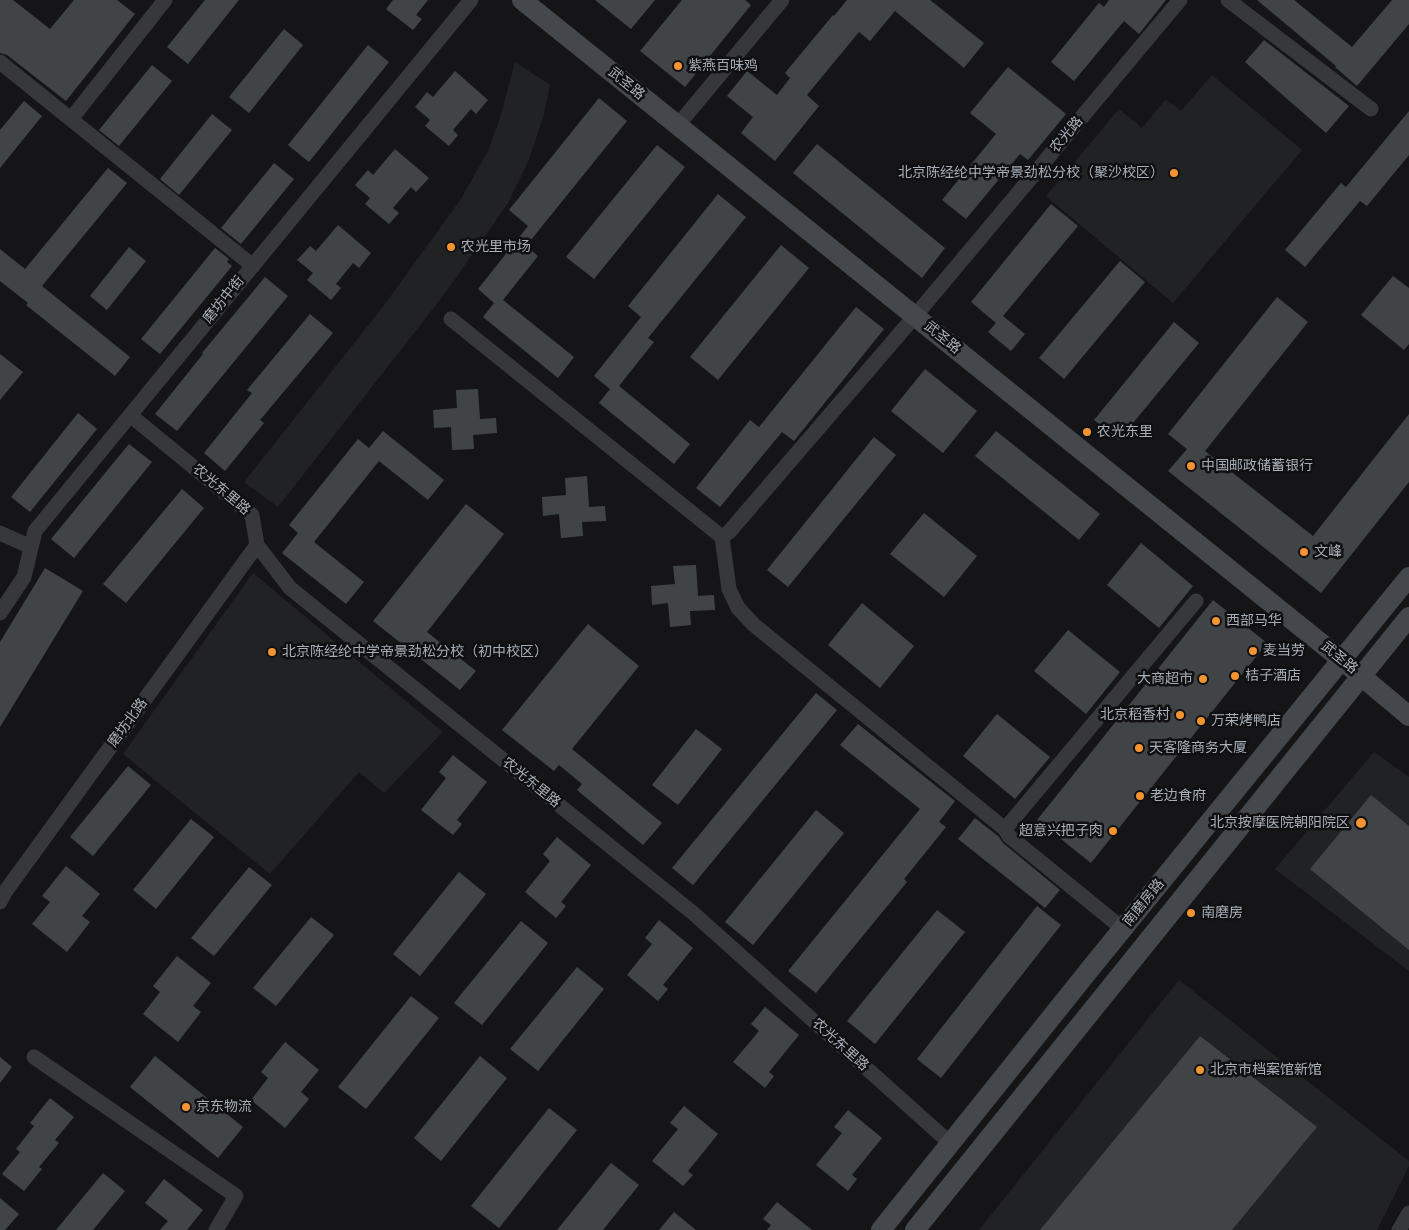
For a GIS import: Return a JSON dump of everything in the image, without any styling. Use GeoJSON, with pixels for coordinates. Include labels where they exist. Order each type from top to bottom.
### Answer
{"type":"FeatureCollection","features":[{"type":"Feature","properties":{"kind":"main road","name":"武圣路"},"geometry":{"type":"LineString","coordinates":[[522,0],[1409,716]]}},
{"type":"Feature","properties":{"kind":"main road","name":"南磨房路"},"geometry":{"type":"LineString","coordinates":[[880,1230],[1409,577]]}},
{"type":"Feature","properties":{"kind":"main road","name":"南磨房路"},"geometry":{"type":"LineString","coordinates":[[915,1230],[1409,617]]}},
{"type":"Feature","properties":{"kind":"street"},"geometry":{"type":"LineString","coordinates":[[70,119],[165,0]]}},
{"type":"Feature","properties":{"kind":"street","name":"磨坊中街"},"geometry":{"type":"LineString","coordinates":[[0,613],[24,576],[35,531],[471,0]]}},
{"type":"Feature","properties":{"kind":"street"},"geometry":{"type":"LineString","coordinates":[[678,125],[782,0]]}},
{"type":"Feature","properties":{"kind":"street","name":"农光路"},"geometry":{"type":"LineString","coordinates":[[722,536],[729,532],[915,316],[1180,0]]}},
{"type":"Feature","properties":{"kind":"street"},"geometry":{"type":"LineString","coordinates":[[1228,0],[1371,109]]}},
{"type":"Feature","properties":{"kind":"street"},"geometry":{"type":"LineString","coordinates":[[0,62],[253,266]]}},
{"type":"Feature","properties":{"kind":"street"},"geometry":{"type":"LineString","coordinates":[[451,319],[722,536],[729,589],[738,608],[754,625],[1005,829],[1009,836],[1123,929]]}},
{"type":"Feature","properties":{"kind":"street","name":"农光东里路"},"geometry":{"type":"LineString","coordinates":[[130,415],[252,515],[257,545],[290,588],[692,913],[950,1143]]}},
{"type":"Feature","properties":{"kind":"street"},"geometry":{"type":"LineString","coordinates":[[0,533],[31,546]]}},
{"type":"Feature","properties":{"kind":"street","name":"磨坊北路"},"geometry":{"type":"LineString","coordinates":[[0,902],[5,892],[257,545]]}},
{"type":"Feature","properties":{"kind":"street"},"geometry":{"type":"LineString","coordinates":[[1005,829],[1196,600]]}},
{"type":"Feature","properties":{"kind":"street"},"geometry":{"type":"LineString","coordinates":[[34,1057],[236,1196],[216,1230]]}},
{"type":"Feature","properties":{"kind":"street"},"geometry":{"type":"LineString","coordinates":[[1398,1230],[1409,1213]]}},
{"type":"Feature","properties":{"kind":"shaded area","name":"农光里市场"},"geometry":{"type":"Polygon","coordinates":[[[515,62],[550,85],[544,114],[529,160],[508,203],[446,292],[278,507],[244,482],[382,308],[461,199],[488,151],[500,118],[515,62]]]}},
{"type":"Feature","properties":{"kind":"shaded area","name":"北京陈经纶中学帝景劲松分校（聚沙校区）"},"geometry":{"type":"Polygon","coordinates":[[[1212,75],[1302,150],[1173,303],[1046,196],[1119,109],[1142,128],[1166,99],[1181,111],[1212,75]]]}},
{"type":"Feature","properties":{"kind":"shaded area","name":"北京陈经纶中学帝景劲松分校（初中校区）"},"geometry":{"type":"Polygon","coordinates":[[[253,573],[443,732],[384,793],[359,772],[270,874],[123,754],[253,573]]]}},
{"type":"Feature","properties":{"kind":"shaded area","name":"北京按摩医院朝阳院区"},"geometry":{"type":"Polygon","coordinates":[[[1374,752],[1409,777],[1409,971],[1275,869],[1374,752]]]}},
{"type":"Feature","properties":{"kind":"shaded area","name":"北京市档案馆新馆"},"geometry":{"type":"Polygon","coordinates":[[[1179,980],[1409,1161],[1409,1166],[1377,1230],[979,1230],[1179,980]]]}},
{"type":"Feature","properties":{"kind":"building"},"geometry":{"type":"Polygon","coordinates":[[[0,0],[13,0],[50,29],[74,0],[117,0],[135,14],[66,101],[7,55],[0,53],[0,0]]]}},
{"type":"Feature","properties":{"kind":"building"},"geometry":{"type":"Polygon","coordinates":[[[205,0],[239,0],[188,64],[167,47],[205,0]]]}},
{"type":"Feature","properties":{"kind":"building"},"geometry":{"type":"Polygon","coordinates":[[[393,0],[428,0],[416,15],[422,19],[413,30],[386,9],[393,0]]]}},
{"type":"Feature","properties":{"kind":"building"},"geometry":{"type":"Polygon","coordinates":[[[595,0],[655,0],[631,29],[595,0]]]}},
{"type":"Feature","properties":{"kind":"building"},"geometry":{"type":"Polygon","coordinates":[[[682,0],[745,0],[751,5],[685,87],[640,51],[682,0]]]}},
{"type":"Feature","properties":{"kind":"building"},"geometry":{"type":"Polygon","coordinates":[[[847,0],[930,0],[984,43],[964,68],[895,11],[870,41],[859,32],[807,95],[819,106],[775,161],[741,133],[753,117],[727,96],[747,71],[777,95],[790,78],[785,73],[847,0]]]}},
{"type":"Feature","properties":{"kind":"building"},"geometry":{"type":"Polygon","coordinates":[[[1109,0],[1166,0],[1139,34],[1124,21],[1074,81],[1051,62],[1099,3],[1104,7],[1109,0]]]}},
{"type":"Feature","properties":{"kind":"building"},"geometry":{"type":"Polygon","coordinates":[[[1257,0],[1294,0],[1352,47],[1392,0],[1409,0],[1409,24],[1357,86],[1257,0]]]}},
{"type":"Feature","properties":{"kind":"building"},"geometry":{"type":"Polygon","coordinates":[[[284,29],[303,45],[249,113],[229,97],[284,29]]]}},
{"type":"Feature","properties":{"kind":"building"},"geometry":{"type":"Polygon","coordinates":[[[1264,40],[1349,106],[1326,133],[1245,62],[1264,40]]]}},
{"type":"Feature","properties":{"kind":"building"},"geometry":{"type":"Polygon","coordinates":[[[368,45],[389,62],[309,162],[288,145],[368,45]]]}},
{"type":"Feature","properties":{"kind":"building"},"geometry":{"type":"Polygon","coordinates":[[[152,65],[172,81],[119,146],[99,130],[152,65]]]}},
{"type":"Feature","properties":{"kind":"building"},"geometry":{"type":"Polygon","coordinates":[[[1008,67],[1066,114],[1028,160],[1020,154],[966,219],[942,200],[996,134],[970,113],[1008,67]]]}},
{"type":"Feature","properties":{"kind":"building"},"geometry":{"type":"Polygon","coordinates":[[[455,71],[488,100],[476,114],[471,109],[453,130],[458,135],[449,146],[425,126],[430,120],[415,107],[427,92],[433,97],[455,71]]]}},
{"type":"Feature","properties":{"kind":"building"},"geometry":{"type":"Polygon","coordinates":[[[599,98],[627,121],[526,246],[538,256],[503,300],[574,357],[558,378],[483,317],[494,303],[478,289],[528,226],[509,210],[599,98]]]}},
{"type":"Feature","properties":{"kind":"building"},"geometry":{"type":"Polygon","coordinates":[[[24,101],[42,116],[0,168],[0,130],[24,101]]]}},
{"type":"Feature","properties":{"kind":"building"},"geometry":{"type":"Polygon","coordinates":[[[1409,111],[1409,155],[1367,206],[1360,201],[1305,267],[1285,250],[1341,183],[1346,187],[1409,111]]]}},
{"type":"Feature","properties":{"kind":"building"},"geometry":{"type":"Polygon","coordinates":[[[212,114],[232,130],[179,195],[160,179],[212,114]]]}},
{"type":"Feature","properties":{"kind":"building"},"geometry":{"type":"Polygon","coordinates":[[[817,144],[945,248],[922,278],[793,173],[817,144]]]}},
{"type":"Feature","properties":{"kind":"building"},"geometry":{"type":"Polygon","coordinates":[[[657,145],[685,167],[594,279],[566,257],[657,145]]]}},
{"type":"Feature","properties":{"kind":"building"},"geometry":{"type":"Polygon","coordinates":[[[395,149],[429,178],[416,192],[411,187],[393,208],[399,213],[389,224],[365,204],[370,198],[355,185],[368,170],[373,175],[395,149]]]}},
{"type":"Feature","properties":{"kind":"building"},"geometry":{"type":"Polygon","coordinates":[[[274,163],[294,179],[241,244],[221,228],[274,163]]]}},
{"type":"Feature","properties":{"kind":"building"},"geometry":{"type":"Polygon","coordinates":[[[108,168],[127,183],[42,286],[130,357],[115,376],[26,305],[28,303],[0,281],[0,249],[25,269],[108,168]]]}},
{"type":"Feature","properties":{"kind":"building"},"geometry":{"type":"Polygon","coordinates":[[[718,194],[746,217],[648,338],[654,342],[619,386],[690,444],[674,464],[599,403],[610,389],[594,376],[641,317],[628,306],[718,194]]]}},
{"type":"Feature","properties":{"kind":"building"},"geometry":{"type":"Polygon","coordinates":[[[1051,204],[1078,226],[1003,316],[1025,334],[1011,351],[988,332],[996,323],[971,302],[1051,204]]]}},
{"type":"Feature","properties":{"kind":"building"},"geometry":{"type":"Polygon","coordinates":[[[338,225],[371,253],[359,268],[353,263],[336,284],[341,288],[331,300],[307,280],[313,273],[297,260],[310,246],[316,251],[338,225]]]}},
{"type":"Feature","properties":{"kind":"building"},"geometry":{"type":"Polygon","coordinates":[[[781,245],[809,268],[718,380],[690,357],[781,245]]]}},
{"type":"Feature","properties":{"kind":"building"},"geometry":{"type":"Polygon","coordinates":[[[129,247],[146,261],[107,310],[90,296],[129,247]]]}},
{"type":"Feature","properties":{"kind":"building"},"geometry":{"type":"Polygon","coordinates":[[[215,248],[229,259],[227,262],[232,266],[160,354],[141,339],[215,248]]]}},
{"type":"Feature","properties":{"kind":"building"},"geometry":{"type":"Polygon","coordinates":[[[1120,261],[1145,282],[1064,379],[1039,358],[1120,261]]]}},
{"type":"Feature","properties":{"kind":"building"},"geometry":{"type":"Polygon","coordinates":[[[1393,276],[1409,288],[1409,344],[1404,350],[1361,315],[1393,276]]]}},
{"type":"Feature","properties":{"kind":"building"},"geometry":{"type":"Polygon","coordinates":[[[265,277],[288,296],[177,431],[155,414],[202,353],[265,277]]]}},
{"type":"Feature","properties":{"kind":"building"},"geometry":{"type":"Polygon","coordinates":[[[1277,297],[1308,322],[1205,451],[1313,536],[1409,414],[1409,482],[1321,593],[1168,471],[1187,449],[1168,434],[1277,297]]]}},
{"type":"Feature","properties":{"kind":"building"},"geometry":{"type":"Polygon","coordinates":[[[856,307],[884,329],[794,441],[782,432],[720,507],[696,488],[750,420],[759,427],[856,307]]]}},
{"type":"Feature","properties":{"kind":"building"},"geometry":{"type":"Polygon","coordinates":[[[310,314],[333,333],[260,420],[264,423],[225,471],[204,453],[252,393],[247,390],[310,314]]]}},
{"type":"Feature","properties":{"kind":"building"},"geometry":{"type":"Polygon","coordinates":[[[1174,322],[1199,343],[1119,440],[1094,420],[1174,322]]]}},
{"type":"Feature","properties":{"kind":"building"},"geometry":{"type":"Polygon","coordinates":[[[0,354],[23,372],[0,400],[0,354]]]}},
{"type":"Feature","properties":{"kind":"building"},"geometry":{"type":"Polygon","coordinates":[[[925,369],[977,411],[943,453],[891,411],[925,369]]]}},
{"type":"Feature","properties":{"kind":"building"},"geometry":{"type":"Polygon","coordinates":[[[478,389],[480,419],[496,418],[497,433],[473,435],[474,449],[452,450],[451,427],[434,428],[433,410],[457,408],[456,390],[478,389]]]}},
{"type":"Feature","properties":{"kind":"building"},"geometry":{"type":"Polygon","coordinates":[[[78,413],[97,429],[30,512],[11,497],[78,413]]]}},
{"type":"Feature","properties":{"kind":"building"},"geometry":{"type":"Polygon","coordinates":[[[383,431],[444,480],[428,500],[379,461],[314,542],[364,582],[346,604],[282,553],[298,533],[289,525],[358,439],[369,448],[383,431]]]}},
{"type":"Feature","properties":{"kind":"building"},"geometry":{"type":"Polygon","coordinates":[[[996,431],[1100,514],[1079,540],[975,456],[996,431]]]}},
{"type":"Feature","properties":{"kind":"building"},"geometry":{"type":"Polygon","coordinates":[[[874,437],[896,455],[788,587],[767,570],[874,437]]]}},
{"type":"Feature","properties":{"kind":"building"},"geometry":{"type":"Polygon","coordinates":[[[129,444],[152,462],[74,558],[51,539],[129,444]]]}},
{"type":"Feature","properties":{"kind":"building"},"geometry":{"type":"Polygon","coordinates":[[[587,476],[589,507],[605,506],[606,521],[582,522],[583,536],[561,538],[559,514],[543,516],[542,497],[566,495],[565,478],[587,476]]]}},
{"type":"Feature","properties":{"kind":"building"},"geometry":{"type":"Polygon","coordinates":[[[182,489],[204,508],[126,603],[103,584],[182,489]]]}},
{"type":"Feature","properties":{"kind":"building"},"geometry":{"type":"Polygon","coordinates":[[[466,504],[504,534],[427,632],[476,671],[460,690],[373,621],[466,504]]]}},
{"type":"Feature","properties":{"kind":"building"},"geometry":{"type":"Polygon","coordinates":[[[924,513],[977,556],[944,597],[890,554],[924,513]]]}},
{"type":"Feature","properties":{"kind":"building"},"geometry":{"type":"Polygon","coordinates":[[[1141,543],[1193,586],[1159,628],[1107,585],[1141,543]]]}},
{"type":"Feature","properties":{"kind":"building"},"geometry":{"type":"Polygon","coordinates":[[[696,565],[698,596],[714,595],[715,610],[690,611],[691,625],[670,627],[668,603],[652,605],[651,586],[675,584],[673,566],[696,565]]]}},
{"type":"Feature","properties":{"kind":"building"},"geometry":{"type":"Polygon","coordinates":[[[45,568],[83,591],[0,727],[0,642],[45,568]]]}},
{"type":"Feature","properties":{"kind":"building","name":"天客隆商务大厦"},"geometry":{"type":"Polygon","coordinates":[[[1213,600],[1267,643],[1091,863],[1037,820],[1213,600]]]}},
{"type":"Feature","properties":{"kind":"building"},"geometry":{"type":"Polygon","coordinates":[[[862,603],[914,646],[880,688],[828,645],[862,603]]]}},
{"type":"Feature","properties":{"kind":"building"},"geometry":{"type":"Polygon","coordinates":[[[588,624],[639,666],[572,749],[662,823],[643,845],[577,790],[582,784],[559,765],[554,771],[502,730],[588,624]]]}},
{"type":"Feature","properties":{"kind":"building"},"geometry":{"type":"Polygon","coordinates":[[[1068,630],[1120,672],[1086,714],[1034,671],[1068,630]]]}},
{"type":"Feature","properties":{"kind":"building"},"geometry":{"type":"Polygon","coordinates":[[[816,693],[837,710],[693,885],[672,868],[816,693]]]}},
{"type":"Feature","properties":{"kind":"building"},"geometry":{"type":"Polygon","coordinates":[[[997,714],[1050,757],[1015,799],[963,756],[997,714]]]}},
{"type":"Feature","properties":{"kind":"building"},"geometry":{"type":"Polygon","coordinates":[[[858,724],[955,801],[939,822],[946,827],[904,879],[907,882],[816,993],[788,971],[920,809],[840,745],[858,724]]]}},
{"type":"Feature","properties":{"kind":"building"},"geometry":{"type":"Polygon","coordinates":[[[696,729],[722,749],[678,805],[652,785],[696,729]]]}},
{"type":"Feature","properties":{"kind":"building"},"geometry":{"type":"Polygon","coordinates":[[[453,755],[487,782],[457,820],[462,824],[453,835],[421,810],[446,778],[439,772],[453,755]]]}},
{"type":"Feature","properties":{"kind":"building"},"geometry":{"type":"Polygon","coordinates":[[[128,766],[151,785],[93,856],[70,837],[128,766]]]}},
{"type":"Feature","properties":{"kind":"building"},"geometry":{"type":"Polygon","coordinates":[[[1371,795],[1409,826],[1409,950],[1310,869],[1371,795]]]}},
{"type":"Feature","properties":{"kind":"building"},"geometry":{"type":"Polygon","coordinates":[[[816,810],[844,833],[753,945],[725,922],[816,810]]]}},
{"type":"Feature","properties":{"kind":"building"},"geometry":{"type":"Polygon","coordinates":[[[975,818],[1060,890],[1045,908],[958,839],[975,818]]]}},
{"type":"Feature","properties":{"kind":"building"},"geometry":{"type":"Polygon","coordinates":[[[191,819],[214,837],[156,909],[133,890],[191,819]]]}},
{"type":"Feature","properties":{"kind":"building"},"geometry":{"type":"Polygon","coordinates":[[[557,837],[591,865],[561,902],[566,906],[556,918],[525,892],[550,861],[543,854],[557,837]]]}},
{"type":"Feature","properties":{"kind":"building"},"geometry":{"type":"Polygon","coordinates":[[[66,866],[100,894],[82,916],[90,922],[67,952],[32,924],[50,902],[42,896],[66,866]]]}},
{"type":"Feature","properties":{"kind":"building"},"geometry":{"type":"Polygon","coordinates":[[[249,867],[272,885],[214,956],[191,938],[249,867]]]}},
{"type":"Feature","properties":{"kind":"building"},"geometry":{"type":"Polygon","coordinates":[[[459,872],[486,894],[420,976],[393,954],[459,872]]]}},
{"type":"Feature","properties":{"kind":"building"},"geometry":{"type":"Polygon","coordinates":[[[1037,906],[1061,925],[941,1078],[917,1059],[1037,906]]]}},
{"type":"Feature","properties":{"kind":"building"},"geometry":{"type":"Polygon","coordinates":[[[937,910],[965,932],[875,1044],[847,1021],[937,910]]]}},
{"type":"Feature","properties":{"kind":"building"},"geometry":{"type":"Polygon","coordinates":[[[311,917],[334,935],[276,1006],[253,988],[311,917]]]}},
{"type":"Feature","properties":{"kind":"building"},"geometry":{"type":"Polygon","coordinates":[[[659,920],[693,948],[663,985],[668,989],[658,1001],[627,975],[652,944],[645,938],[659,920]]]}},
{"type":"Feature","properties":{"kind":"building"},"geometry":{"type":"Polygon","coordinates":[[[521,921],[548,943],[482,1025],[454,1003],[521,921]]]}},
{"type":"Feature","properties":{"kind":"building"},"geometry":{"type":"Polygon","coordinates":[[[177,956],[211,983],[193,1006],[201,1012],[178,1042],[143,1014],[160,992],[153,986],[177,956]]]}},
{"type":"Feature","properties":{"kind":"building"},"geometry":{"type":"Polygon","coordinates":[[[577,967],[604,989],[538,1071],[510,1049],[577,967]]]}},
{"type":"Feature","properties":{"kind":"building"},"geometry":{"type":"Polygon","coordinates":[[[411,996],[439,1018],[366,1109],[338,1087],[411,996]]]}},
{"type":"Feature","properties":{"kind":"building"},"geometry":{"type":"Polygon","coordinates":[[[765,1007],[799,1035],[769,1072],[774,1076],[765,1088],[733,1062],[759,1031],[751,1024],[765,1007]]]}},
{"type":"Feature","properties":{"kind":"building"},"geometry":{"type":"Polygon","coordinates":[[[1200,1036],[1317,1127],[1232,1230],[1040,1230],[1200,1036]]]}},
{"type":"Feature","properties":{"kind":"building"},"geometry":{"type":"Polygon","coordinates":[[[285,1042],[319,1070],[301,1092],[309,1099],[285,1128],[251,1100],[268,1078],[261,1072],[285,1042]]]}},
{"type":"Feature","properties":{"kind":"building","name":"京东物流"},"geometry":{"type":"Polygon","coordinates":[[[155,1056],[243,1127],[218,1158],[130,1087],[155,1056]]]}},
{"type":"Feature","properties":{"kind":"building"},"geometry":{"type":"Polygon","coordinates":[[[480,1056],[507,1078],[441,1161],[414,1138],[480,1056]]]}},
{"type":"Feature","properties":{"kind":"building"},"geometry":{"type":"Polygon","coordinates":[[[0,1057],[12,1067],[0,1083],[0,1057]]]}},
{"type":"Feature","properties":{"kind":"building"},"geometry":{"type":"Polygon","coordinates":[[[50,1098],[74,1117],[55,1140],[59,1143],[39,1167],[42,1169],[24,1191],[2,1174],[20,1152],[16,1149],[34,1126],[30,1123],[50,1098]]]}},
{"type":"Feature","properties":{"kind":"building"},"geometry":{"type":"Polygon","coordinates":[[[684,1106],[718,1134],[688,1171],[693,1175],[683,1186],[652,1161],[678,1129],[670,1123],[684,1106]]]}},
{"type":"Feature","properties":{"kind":"building"},"geometry":{"type":"Polygon","coordinates":[[[549,1108],[577,1130],[499,1228],[471,1206],[549,1108]]]}},
{"type":"Feature","properties":{"kind":"building"},"geometry":{"type":"Polygon","coordinates":[[[848,1110],[882,1138],[852,1175],[857,1179],[848,1191],[816,1165],[842,1133],[834,1127],[848,1110]]]}},
{"type":"Feature","properties":{"kind":"building"},"geometry":{"type":"Polygon","coordinates":[[[611,1163],[639,1185],[603,1230],[557,1230],[611,1163]]]}},
{"type":"Feature","properties":{"kind":"building"},"geometry":{"type":"Polygon","coordinates":[[[103,1173],[125,1191],[93,1230],[56,1230],[103,1173]]]}},
{"type":"Feature","properties":{"kind":"building"},"geometry":{"type":"Polygon","coordinates":[[[164,1179],[203,1210],[187,1230],[160,1230],[168,1221],[145,1203],[164,1179]]]}},
{"type":"Feature","properties":{"kind":"building"},"geometry":{"type":"Polygon","coordinates":[[[0,1198],[19,1214],[5,1230],[0,1230],[0,1198]]]}},
{"type":"Feature","properties":{"kind":"building"},"geometry":{"type":"Polygon","coordinates":[[[777,1202],[812,1230],[767,1230],[771,1225],[763,1219],[777,1202]]]}},
{"type":"Feature","properties":{"kind":"building"},"geometry":{"type":"Polygon","coordinates":[[[674,1212],[696,1230],[659,1230],[674,1212]]]}},
{"type":"Feature","properties":{"kind":"place","name":"紫燕百味鸡"},"geometry":{"type":"Point","coordinates":[678,66]}},
{"type":"Feature","properties":{"kind":"place","name":"北京陈经纶中学帝景劲松分校（聚沙校区）"},"geometry":{"type":"Point","coordinates":[1174,173]}},
{"type":"Feature","properties":{"kind":"place","name":"农光里市场"},"geometry":{"type":"Point","coordinates":[451,247]}},
{"type":"Feature","properties":{"kind":"place","name":"农光东里"},"geometry":{"type":"Point","coordinates":[1087,432]}},
{"type":"Feature","properties":{"kind":"place","name":"中国邮政储蓄银行"},"geometry":{"type":"Point","coordinates":[1191,466]}},
{"type":"Feature","properties":{"kind":"place","name":"文峰"},"geometry":{"type":"Point","coordinates":[1304,552]}},
{"type":"Feature","properties":{"kind":"place","name":"西部马华"},"geometry":{"type":"Point","coordinates":[1216,621]}},
{"type":"Feature","properties":{"kind":"place","name":"麦当劳"},"geometry":{"type":"Point","coordinates":[1253,651]}},
{"type":"Feature","properties":{"kind":"place","name":"北京陈经纶中学帝景劲松分校（初中校区）"},"geometry":{"type":"Point","coordinates":[272,652]}},
{"type":"Feature","properties":{"kind":"place","name":"桔子酒店"},"geometry":{"type":"Point","coordinates":[1235,676]}},
{"type":"Feature","properties":{"kind":"place","name":"大商超市"},"geometry":{"type":"Point","coordinates":[1203,679]}},
{"type":"Feature","properties":{"kind":"place","name":"北京稻香村"},"geometry":{"type":"Point","coordinates":[1180,715]}},
{"type":"Feature","properties":{"kind":"place","name":"万荣烤鸭店"},"geometry":{"type":"Point","coordinates":[1201,721]}},
{"type":"Feature","properties":{"kind":"place","name":"天客隆商务大厦"},"geometry":{"type":"Point","coordinates":[1139,748]}},
{"type":"Feature","properties":{"kind":"place","name":"老边食府"},"geometry":{"type":"Point","coordinates":[1140,796]}},
{"type":"Feature","properties":{"kind":"place","name":"北京按摩医院朝阳院区"},"geometry":{"type":"Point","coordinates":[1361,823]}},
{"type":"Feature","properties":{"kind":"place","name":"超意兴把子肉"},"geometry":{"type":"Point","coordinates":[1113,831]}},
{"type":"Feature","properties":{"kind":"place","name":"南磨房"},"geometry":{"type":"Point","coordinates":[1191,913]}},
{"type":"Feature","properties":{"kind":"place","name":"北京市档案馆新馆"},"geometry":{"type":"Point","coordinates":[1200,1070]}},
{"type":"Feature","properties":{"kind":"place","name":"京东物流"},"geometry":{"type":"Point","coordinates":[186,1107]}}]}
